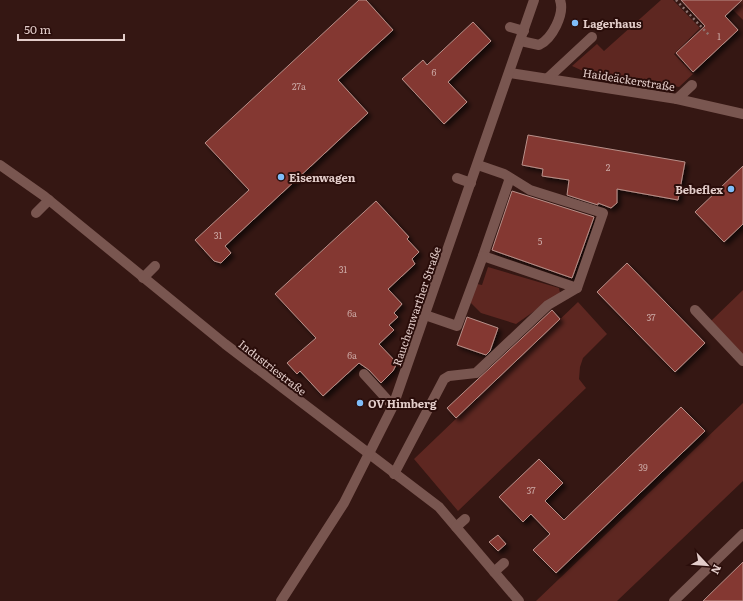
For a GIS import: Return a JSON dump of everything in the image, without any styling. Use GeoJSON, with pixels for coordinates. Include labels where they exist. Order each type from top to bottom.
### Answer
{"type":"FeatureCollection","features":[{"type":"Feature","properties":{"kind":"street","name":"Rauchenwarther Straße"},"geometry":{"type":"LineString","coordinates":[[281,601],[344,503],[394,406],[523,36],[534,0]]}},
{"type":"Feature","properties":{"kind":"street"},"geometry":{"type":"LineString","coordinates":[[510,27],[539,45],[551,36],[562,8],[560,0]]}},
{"type":"Feature","properties":{"kind":"street"},"geometry":{"type":"LineString","coordinates":[[548,78],[592,37]]}},
{"type":"Feature","properties":{"kind":"street","name":"Haideäckerstraße"},"geometry":{"type":"LineString","coordinates":[[510,73],[677,99],[743,114]]}},
{"type":"Feature","properties":{"kind":"street"},"geometry":{"type":"LineString","coordinates":[[677,99],[692,85]]}},
{"type":"Feature","properties":{"kind":"street","name":"Industriestraße"},"geometry":{"type":"LineString","coordinates":[[0,165],[49,200],[225,344],[369,456],[438,507],[519,601]]}},
{"type":"Feature","properties":{"kind":"street"},"geometry":{"type":"LineString","coordinates":[[394,474],[444,379],[449,376],[476,373],[548,305],[577,288],[603,213],[530,190],[510,178],[478,165]]}},
{"type":"Feature","properties":{"kind":"street"},"geometry":{"type":"LineString","coordinates":[[457,178],[471,183]]}},
{"type":"Feature","properties":{"kind":"street"},"geometry":{"type":"LineString","coordinates":[[425,315],[457,326],[510,178]]}},
{"type":"Feature","properties":{"kind":"street"},"geometry":{"type":"LineString","coordinates":[[36,213],[49,200]]}},
{"type":"Feature","properties":{"kind":"street"},"geometry":{"type":"LineString","coordinates":[[483,256],[577,288]]}},
{"type":"Feature","properties":{"kind":"street"},"geometry":{"type":"LineString","coordinates":[[143,278],[155,266]]}},
{"type":"Feature","properties":{"kind":"street"},"geometry":{"type":"LineString","coordinates":[[695,310],[743,361]]}},
{"type":"Feature","properties":{"kind":"street"},"geometry":{"type":"LineString","coordinates":[[364,374],[394,406]]}},
{"type":"Feature","properties":{"kind":"street"},"geometry":{"type":"LineString","coordinates":[[456,528],[465,519]]}},
{"type":"Feature","properties":{"kind":"street"},"geometry":{"type":"LineString","coordinates":[[674,601],[743,534]]}},
{"type":"Feature","properties":{"kind":"street"},"geometry":{"type":"LineString","coordinates":[[494,572],[504,563]]}},
{"type":"Feature","properties":{"kind":"path"},"geometry":{"type":"LineString","coordinates":[[676,0],[709,35]]}},
{"type":"Feature","properties":{"kind":"shaded area"},"geometry":{"type":"Polygon","coordinates":[[[661,0],[673,0],[700,28],[674,54],[693,74],[679,87],[583,71],[572,66],[597,44],[604,51],[661,0]]]}},
{"type":"Feature","properties":{"kind":"shaded area"},"geometry":{"type":"Polygon","coordinates":[[[743,0],[743,20],[732,9],[743,0]]]}},
{"type":"Feature","properties":{"kind":"shaded area"},"geometry":{"type":"Polygon","coordinates":[[[488,267],[559,288],[560,293],[516,324],[481,313],[470,302],[477,284],[482,285],[488,267]]]}},
{"type":"Feature","properties":{"kind":"shaded area"},"geometry":{"type":"Polygon","coordinates":[[[743,290],[743,355],[711,321],[743,290]]]}},
{"type":"Feature","properties":{"kind":"shaded area"},"geometry":{"type":"Polygon","coordinates":[[[578,302],[607,334],[583,358],[580,367],[579,379],[586,388],[458,511],[414,459],[578,302]]]}},
{"type":"Feature","properties":{"kind":"shaded area"},"geometry":{"type":"Polygon","coordinates":[[[743,403],[743,481],[617,601],[536,601],[743,403]]]}},
{"type":"Feature","properties":{"kind":"building"},"geometry":{"type":"Polygon","coordinates":[[[359,0],[366,0],[393,30],[338,80],[368,113],[225,246],[231,253],[221,263],[214,261],[195,240],[249,190],[205,143],[359,0]]]}},
{"type":"Feature","properties":{"kind":"building"},"geometry":{"type":"Polygon","coordinates":[[[681,0],[742,0],[725,16],[738,30],[693,72],[676,53],[705,26],[681,0]]]}},
{"type":"Feature","properties":{"kind":"building"},"geometry":{"type":"Polygon","coordinates":[[[473,22],[491,41],[448,82],[467,102],[444,124],[402,79],[423,60],[427,65],[473,22]]]}},
{"type":"Feature","properties":{"kind":"building"},"geometry":{"type":"Polygon","coordinates":[[[528,135],[685,162],[678,200],[617,189],[617,203],[611,208],[567,195],[569,180],[542,176],[543,169],[522,165],[528,135]]]}},
{"type":"Feature","properties":{"kind":"building","name":"Bebeflex"},"geometry":{"type":"Polygon","coordinates":[[[743,166],[743,224],[724,242],[695,212],[743,166]]]}},
{"type":"Feature","properties":{"kind":"building"},"geometry":{"type":"Polygon","coordinates":[[[512,191],[594,217],[572,278],[492,250],[512,191]]]}},
{"type":"Feature","properties":{"kind":"building"},"geometry":{"type":"Polygon","coordinates":[[[376,201],[409,237],[407,239],[419,252],[412,259],[415,264],[388,289],[402,304],[394,313],[398,317],[389,325],[394,330],[379,344],[397,363],[393,371],[381,383],[369,370],[359,363],[323,396],[300,371],[297,374],[287,363],[316,338],[275,294],[376,201]]]}},
{"type":"Feature","properties":{"kind":"building"},"geometry":{"type":"Polygon","coordinates":[[[627,263],[705,343],[675,372],[597,292],[627,263]]]}},
{"type":"Feature","properties":{"kind":"building"},"geometry":{"type":"Polygon","coordinates":[[[552,310],[560,319],[456,418],[447,408],[552,310]]]}},
{"type":"Feature","properties":{"kind":"building"},"geometry":{"type":"Polygon","coordinates":[[[467,317],[498,328],[490,351],[486,355],[457,345],[467,317]]]}},
{"type":"Feature","properties":{"kind":"building"},"geometry":{"type":"Polygon","coordinates":[[[681,407],[705,431],[556,573],[533,550],[550,534],[531,514],[523,522],[499,497],[539,459],[563,483],[545,501],[564,520],[681,407]]]}},
{"type":"Feature","properties":{"kind":"building"},"geometry":{"type":"Polygon","coordinates":[[[498,535],[506,544],[498,551],[489,542],[498,535]]]}},
{"type":"Feature","properties":{"kind":"building"},"geometry":{"type":"Polygon","coordinates":[[[743,562],[743,601],[703,601],[743,562]]]}},
{"type":"Feature","properties":{"kind":"place","name":"Lagerhaus"},"geometry":{"type":"Point","coordinates":[575,23]}},
{"type":"Feature","properties":{"kind":"place","name":"Eisenwagen"},"geometry":{"type":"Point","coordinates":[281,177]}},
{"type":"Feature","properties":{"kind":"place","name":"Bebeflex"},"geometry":{"type":"Point","coordinates":[731,189]}},
{"type":"Feature","properties":{"kind":"place","name":"OV Himberg"},"geometry":{"type":"Point","coordinates":[360,403]}}]}
